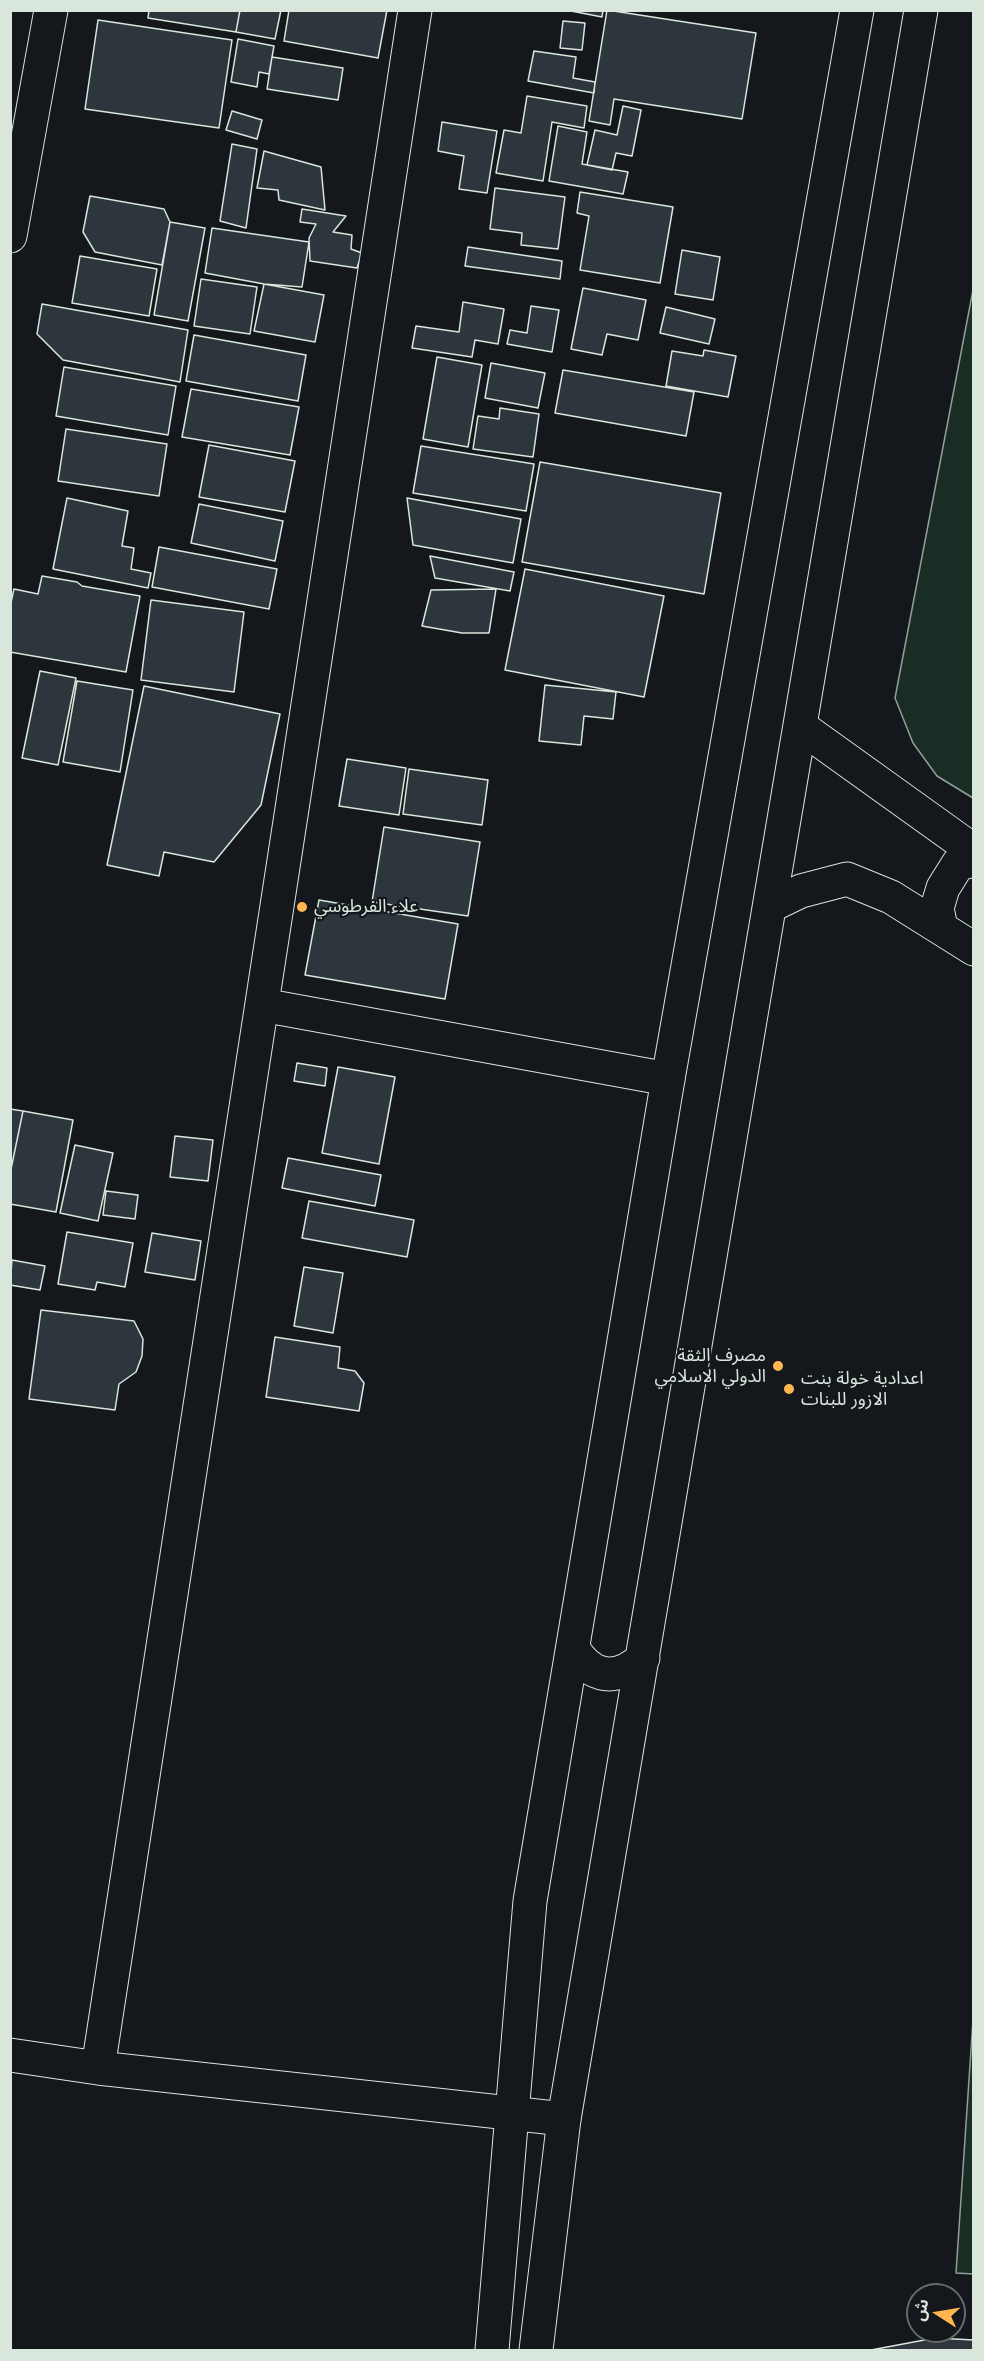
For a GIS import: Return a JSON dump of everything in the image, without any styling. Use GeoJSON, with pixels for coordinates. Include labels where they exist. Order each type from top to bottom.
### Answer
{"type":"FeatureCollection","features":[{"type":"Feature","properties":{"kind":"street"},"geometry":{"type":"LineString","coordinates":[[10,236],[51,10]]}},
{"type":"Feature","properties":{"kind":"street"},"geometry":{"type":"LineString","coordinates":[[98,2068],[415,10]]}},
{"type":"Feature","properties":{"kind":"street"},"geometry":{"type":"LineString","coordinates":[[492,2350],[530,1901],[668,1079],[857,10]]}},
{"type":"Feature","properties":{"kind":"street"},"geometry":{"type":"LineString","coordinates":[[536,2350],[564,2119],[921,10]]}},
{"type":"Feature","properties":{"kind":"street"},"geometry":{"type":"LineString","coordinates":[[801,726],[974,851]]}},
{"type":"Feature","properties":{"kind":"street"},"geometry":{"type":"LineString","coordinates":[[941,928],[937,908],[943,888],[958,864],[974,860]]}},
{"type":"Feature","properties":{"kind":"street"},"geometry":{"type":"LineString","coordinates":[[770,906],[801,891],[847,879],[891,897],[974,949]]}},
{"type":"Feature","properties":{"kind":"street"},"geometry":{"type":"LineString","coordinates":[[262,1005],[668,1079]]}},
{"type":"Feature","properties":{"kind":"street"},"geometry":{"type":"LineString","coordinates":[[573,1647],[580,1660],[592,1669],[605,1674],[620,1674],[633,1668],[643,1659]]}},
{"type":"Feature","properties":{"kind":"street"},"geometry":{"type":"LineString","coordinates":[[10,2055],[98,2068],[564,2119]]}},
{"type":"Feature","properties":{"kind":"green space"},"geometry":{"type":"Polygon","coordinates":[[[973,290],[974,798],[937,776],[913,743],[895,698],[973,290]]]}},
{"type":"Feature","properties":{"kind":"green space"},"geometry":{"type":"Polygon","coordinates":[[[973,2020],[974,2274],[956,2273],[973,2020]]]}},
{"type":"Feature","properties":{"kind":"building"},"geometry":{"type":"Polygon","coordinates":[[[149,10],[240,10],[236,32],[148,18],[149,10]]]}},
{"type":"Feature","properties":{"kind":"building"},"geometry":{"type":"Polygon","coordinates":[[[240,10],[281,10],[275,39],[236,32],[240,10]]]}},
{"type":"Feature","properties":{"kind":"building"},"geometry":{"type":"Polygon","coordinates":[[[289,10],[387,10],[378,58],[284,41],[289,10]]]}},
{"type":"Feature","properties":{"kind":"building"},"geometry":{"type":"Polygon","coordinates":[[[566,10],[603,10],[602,17],[566,10]]]}},
{"type":"Feature","properties":{"kind":"building"},"geometry":{"type":"Polygon","coordinates":[[[607,10],[756,33],[742,119],[614,99],[610,125],[589,121],[607,10]]]}},
{"type":"Feature","properties":{"kind":"building"},"geometry":{"type":"Polygon","coordinates":[[[98,20],[232,40],[219,128],[85,109],[98,20]]]}},
{"type":"Feature","properties":{"kind":"building"},"geometry":{"type":"Polygon","coordinates":[[[563,21],[585,23],[582,50],[560,48],[563,21]]]}},
{"type":"Feature","properties":{"kind":"building"},"geometry":{"type":"Polygon","coordinates":[[[238,39],[274,46],[269,74],[259,72],[257,87],[231,82],[238,39]]]}},
{"type":"Feature","properties":{"kind":"building"},"geometry":{"type":"Polygon","coordinates":[[[534,51],[576,57],[573,78],[595,82],[594,93],[528,81],[534,51]]]}},
{"type":"Feature","properties":{"kind":"building"},"geometry":{"type":"Polygon","coordinates":[[[272,57],[343,68],[338,100],[267,89],[272,57]]]}},
{"type":"Feature","properties":{"kind":"building"},"geometry":{"type":"Polygon","coordinates":[[[527,96],[587,106],[584,128],[552,122],[543,181],[496,173],[504,130],[521,133],[527,96]]]}},
{"type":"Feature","properties":{"kind":"building"},"geometry":{"type":"Polygon","coordinates":[[[623,106],[641,110],[632,156],[616,153],[612,170],[587,165],[595,130],[617,135],[623,106]]]}},
{"type":"Feature","properties":{"kind":"building"},"geometry":{"type":"Polygon","coordinates":[[[232,111],[262,120],[257,139],[226,130],[232,111]]]}},
{"type":"Feature","properties":{"kind":"building"},"geometry":{"type":"Polygon","coordinates":[[[442,122],[497,131],[487,193],[459,189],[464,156],[438,151],[442,122]]]}},
{"type":"Feature","properties":{"kind":"building"},"geometry":{"type":"Polygon","coordinates":[[[558,126],[587,132],[582,164],[628,172],[623,194],[549,181],[558,126]]]}},
{"type":"Feature","properties":{"kind":"building"},"geometry":{"type":"Polygon","coordinates":[[[232,144],[257,149],[246,228],[220,221],[232,144]]]}},
{"type":"Feature","properties":{"kind":"building"},"geometry":{"type":"Polygon","coordinates":[[[264,151],[321,167],[325,210],[279,200],[278,190],[257,188],[264,151]]]}},
{"type":"Feature","properties":{"kind":"building"},"geometry":{"type":"Polygon","coordinates":[[[495,188],[565,197],[558,249],[521,245],[522,233],[490,229],[495,188]]]}},
{"type":"Feature","properties":{"kind":"building"},"geometry":{"type":"Polygon","coordinates":[[[580,192],[673,207],[660,283],[580,270],[589,216],[577,213],[580,192]]]}},
{"type":"Feature","properties":{"kind":"building"},"geometry":{"type":"Polygon","coordinates":[[[90,196],[164,209],[170,222],[162,265],[95,252],[83,232],[90,196]]]}},
{"type":"Feature","properties":{"kind":"building"},"geometry":{"type":"Polygon","coordinates":[[[302,209],[346,216],[333,232],[352,235],[351,249],[362,253],[357,268],[310,261],[309,238],[316,224],[300,222],[302,209]]]}},
{"type":"Feature","properties":{"kind":"building"},"geometry":{"type":"Polygon","coordinates":[[[170,222],[205,228],[188,321],[154,315],[170,222]]]}},
{"type":"Feature","properties":{"kind":"building"},"geometry":{"type":"Polygon","coordinates":[[[212,228],[309,242],[302,287],[264,284],[205,273],[212,228]]]}},
{"type":"Feature","properties":{"kind":"building"},"geometry":{"type":"Polygon","coordinates":[[[468,247],[562,261],[560,279],[465,266],[468,247]]]}},
{"type":"Feature","properties":{"kind":"building"},"geometry":{"type":"Polygon","coordinates":[[[682,250],[720,257],[713,300],[675,294],[682,250]]]}},
{"type":"Feature","properties":{"kind":"building"},"geometry":{"type":"Polygon","coordinates":[[[80,256],[157,269],[149,316],[72,303],[80,256]]]}},
{"type":"Feature","properties":{"kind":"building"},"geometry":{"type":"Polygon","coordinates":[[[201,279],[257,287],[250,334],[194,326],[201,279]]]}},
{"type":"Feature","properties":{"kind":"building"},"geometry":{"type":"Polygon","coordinates":[[[264,284],[324,295],[315,342],[254,331],[264,284]]]}},
{"type":"Feature","properties":{"kind":"building"},"geometry":{"type":"Polygon","coordinates":[[[583,288],[646,300],[638,340],[607,334],[602,355],[571,349],[583,288]]]}},
{"type":"Feature","properties":{"kind":"building"},"geometry":{"type":"Polygon","coordinates":[[[463,302],[504,309],[498,344],[475,340],[472,357],[412,348],[416,326],[459,332],[463,302]]]}},
{"type":"Feature","properties":{"kind":"building"},"geometry":{"type":"Polygon","coordinates":[[[42,304],[188,330],[180,382],[63,360],[37,334],[42,304]]]}},
{"type":"Feature","properties":{"kind":"building"},"geometry":{"type":"Polygon","coordinates":[[[531,306],[559,310],[552,352],[507,344],[510,330],[527,333],[531,306]]]}},
{"type":"Feature","properties":{"kind":"building"},"geometry":{"type":"Polygon","coordinates":[[[666,307],[715,319],[709,344],[660,333],[666,307]]]}},
{"type":"Feature","properties":{"kind":"building"},"geometry":{"type":"Polygon","coordinates":[[[194,335],[306,355],[298,401],[186,381],[194,335]]]}},
{"type":"Feature","properties":{"kind":"building"},"geometry":{"type":"Polygon","coordinates":[[[704,350],[736,356],[728,397],[666,386],[672,351],[703,356],[704,350]]]}},
{"type":"Feature","properties":{"kind":"building"},"geometry":{"type":"Polygon","coordinates":[[[437,357],[482,365],[468,447],[423,439],[437,357]]]}},
{"type":"Feature","properties":{"kind":"building"},"geometry":{"type":"Polygon","coordinates":[[[491,363],[545,373],[538,408],[485,398],[491,363]]]}},
{"type":"Feature","properties":{"kind":"building"},"geometry":{"type":"Polygon","coordinates":[[[64,367],[176,386],[168,435],[56,416],[64,367]]]}},
{"type":"Feature","properties":{"kind":"building"},"geometry":{"type":"Polygon","coordinates":[[[563,370],[694,392],[686,436],[555,413],[563,370]]]}},
{"type":"Feature","properties":{"kind":"building"},"geometry":{"type":"Polygon","coordinates":[[[191,389],[299,407],[290,455],[182,437],[191,389]]]}},
{"type":"Feature","properties":{"kind":"building"},"geometry":{"type":"Polygon","coordinates":[[[500,408],[539,414],[533,457],[473,449],[478,416],[499,419],[500,408]]]}},
{"type":"Feature","properties":{"kind":"building"},"geometry":{"type":"Polygon","coordinates":[[[66,429],[167,444],[159,496],[58,481],[66,429]]]}},
{"type":"Feature","properties":{"kind":"building"},"geometry":{"type":"Polygon","coordinates":[[[209,445],[295,461],[285,512],[199,497],[209,445]]]}},
{"type":"Feature","properties":{"kind":"building"},"geometry":{"type":"Polygon","coordinates":[[[421,446],[534,464],[526,511],[413,493],[421,446]]]}},
{"type":"Feature","properties":{"kind":"building"},"geometry":{"type":"Polygon","coordinates":[[[540,462],[721,493],[704,594],[522,562],[540,462]]]}},
{"type":"Feature","properties":{"kind":"building"},"geometry":{"type":"Polygon","coordinates":[[[67,498],[128,511],[122,546],[134,548],[131,569],[151,573],[148,588],[53,569],[67,498]]]}},
{"type":"Feature","properties":{"kind":"building"},"geometry":{"type":"Polygon","coordinates":[[[407,498],[521,519],[513,563],[413,545],[407,498]]]}},
{"type":"Feature","properties":{"kind":"building"},"geometry":{"type":"Polygon","coordinates":[[[199,504],[283,521],[275,561],[191,543],[199,504]]]}},
{"type":"Feature","properties":{"kind":"building"},"geometry":{"type":"Polygon","coordinates":[[[159,547],[277,569],[269,609],[152,587],[159,547]]]}},
{"type":"Feature","properties":{"kind":"building"},"geometry":{"type":"Polygon","coordinates":[[[430,556],[514,572],[510,591],[435,578],[430,556]]]}},
{"type":"Feature","properties":{"kind":"building"},"geometry":{"type":"Polygon","coordinates":[[[525,569],[664,596],[644,697],[505,670],[525,569]]]}},
{"type":"Feature","properties":{"kind":"building"},"geometry":{"type":"Polygon","coordinates":[[[42,576],[140,596],[126,672],[10,652],[10,607],[14,589],[38,594],[42,576]]]}},
{"type":"Feature","properties":{"kind":"building"},"geometry":{"type":"Polygon","coordinates":[[[496,589],[489,633],[462,633],[422,626],[431,590],[496,589]]]}},
{"type":"Feature","properties":{"kind":"building"},"geometry":{"type":"Polygon","coordinates":[[[151,600],[244,612],[234,692],[141,680],[151,600]]]}},
{"type":"Feature","properties":{"kind":"building"},"geometry":{"type":"Polygon","coordinates":[[[40,671],[76,678],[58,765],[22,758],[40,671]]]}},
{"type":"Feature","properties":{"kind":"building"},"geometry":{"type":"Polygon","coordinates":[[[77,681],[133,690],[120,772],[63,762],[77,681]]]}},
{"type":"Feature","properties":{"kind":"building"},"geometry":{"type":"Polygon","coordinates":[[[545,685],[616,692],[613,719],[584,716],[581,745],[539,741],[545,685]]]}},
{"type":"Feature","properties":{"kind":"building"},"geometry":{"type":"Polygon","coordinates":[[[144,686],[280,714],[261,805],[214,862],[164,852],[159,876],[107,865],[144,686]]]}},
{"type":"Feature","properties":{"kind":"building"},"geometry":{"type":"Polygon","coordinates":[[[347,759],[406,768],[399,815],[339,806],[347,759]]]}},
{"type":"Feature","properties":{"kind":"building"},"geometry":{"type":"Polygon","coordinates":[[[409,769],[488,780],[482,825],[403,814],[409,769]]]}},
{"type":"Feature","properties":{"kind":"building"},"geometry":{"type":"Polygon","coordinates":[[[384,827],[480,842],[468,916],[372,902],[384,827]]]}},
{"type":"Feature","properties":{"kind":"building"},"geometry":{"type":"Polygon","coordinates":[[[319,900],[458,924],[445,999],[305,975],[319,900]]]}},
{"type":"Feature","properties":{"kind":"building"},"geometry":{"type":"Polygon","coordinates":[[[297,1063],[327,1068],[325,1086],[294,1081],[297,1063]]]}},
{"type":"Feature","properties":{"kind":"building"},"geometry":{"type":"Polygon","coordinates":[[[338,1067],[395,1077],[379,1164],[322,1153],[338,1067]]]}},
{"type":"Feature","properties":{"kind":"building"},"geometry":{"type":"Polygon","coordinates":[[[10,1109],[23,1111],[10,1174],[10,1109]]]}},
{"type":"Feature","properties":{"kind":"building"},"geometry":{"type":"Polygon","coordinates":[[[23,1111],[73,1120],[56,1212],[10,1204],[10,1174],[23,1111]]]}},
{"type":"Feature","properties":{"kind":"building"},"geometry":{"type":"Polygon","coordinates":[[[175,1136],[213,1140],[208,1181],[170,1177],[175,1136]]]}},
{"type":"Feature","properties":{"kind":"building"},"geometry":{"type":"Polygon","coordinates":[[[75,1145],[113,1153],[98,1221],[60,1213],[75,1145]]]}},
{"type":"Feature","properties":{"kind":"building"},"geometry":{"type":"Polygon","coordinates":[[[288,1158],[381,1175],[375,1206],[282,1188],[288,1158]]]}},
{"type":"Feature","properties":{"kind":"building"},"geometry":{"type":"Polygon","coordinates":[[[106,1191],[138,1195],[135,1219],[103,1215],[106,1191]]]}},
{"type":"Feature","properties":{"kind":"building"},"geometry":{"type":"Polygon","coordinates":[[[309,1201],[414,1220],[407,1257],[302,1238],[309,1201]]]}},
{"type":"Feature","properties":{"kind":"building"},"geometry":{"type":"Polygon","coordinates":[[[67,1232],[133,1243],[125,1287],[97,1282],[95,1290],[58,1284],[67,1232]]]}},
{"type":"Feature","properties":{"kind":"building"},"geometry":{"type":"Polygon","coordinates":[[[152,1233],[201,1241],[195,1280],[145,1272],[152,1233]]]}},
{"type":"Feature","properties":{"kind":"building"},"geometry":{"type":"Polygon","coordinates":[[[12,1260],[45,1266],[40,1290],[10,1285],[12,1260]]]}},
{"type":"Feature","properties":{"kind":"building"},"geometry":{"type":"Polygon","coordinates":[[[304,1267],[343,1273],[333,1333],[294,1326],[304,1267]]]}},
{"type":"Feature","properties":{"kind":"building"},"geometry":{"type":"Polygon","coordinates":[[[41,1310],[134,1321],[143,1339],[142,1356],[136,1372],[119,1384],[115,1410],[29,1399],[41,1310]]]}},
{"type":"Feature","properties":{"kind":"building"},"geometry":{"type":"Polygon","coordinates":[[[275,1337],[340,1347],[338,1368],[355,1371],[364,1383],[359,1411],[266,1397],[275,1337]]]}},
{"type":"Feature","properties":{"kind":"building"},"geometry":{"type":"Polygon","coordinates":[[[966,2340],[974,2340],[974,2350],[871,2350],[908,2343],[966,2343],[966,2340]]]}},
{"type":"Feature","properties":{"kind":"place","name":"علاء الفرطوسي"},"geometry":{"type":"Point","coordinates":[302,907]}},
{"type":"Feature","properties":{"kind":"place","name":"مصرف الثقة الدولي الاسلامي"},"geometry":{"type":"Point","coordinates":[778,1366]}},
{"type":"Feature","properties":{"kind":"place","name":"اعدادية خولة بنت الازور للبنات"},"geometry":{"type":"Point","coordinates":[789,1389]}}]}
